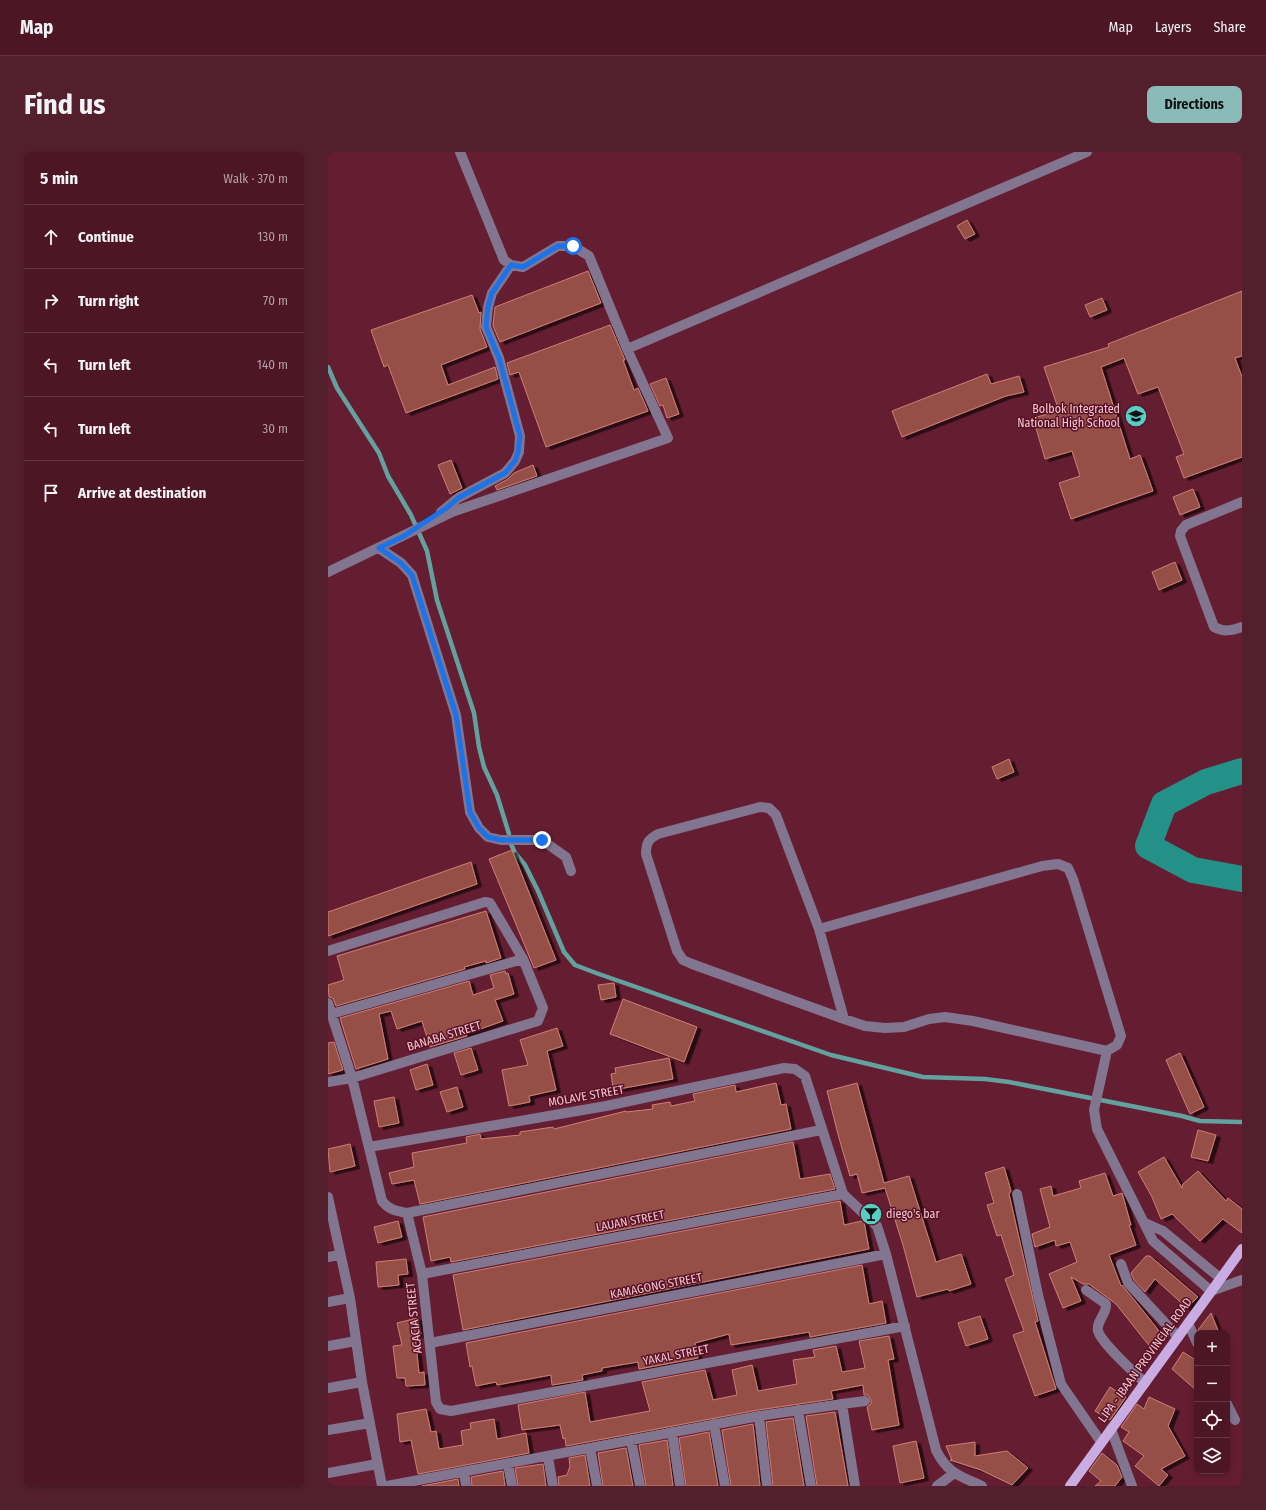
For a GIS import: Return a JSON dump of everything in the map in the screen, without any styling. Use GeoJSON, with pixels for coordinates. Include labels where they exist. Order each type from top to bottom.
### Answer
{"type":"FeatureCollection","features":[{"type":"Feature","properties":{"kind":"main road","name":"LIPA - IBAAN PROVINCIAL ROAD"},"geometry":{"type":"LineString","coordinates":[[1070,1486],[1242,1249]]}},
{"type":"Feature","properties":{"kind":"street"},"geometry":{"type":"LineString","coordinates":[[328,572],[452,512],[668,438],[627,349],[588,256],[573,246],[558,246],[523,267],[511,265],[504,260],[460,152]]}},
{"type":"Feature","properties":{"kind":"street"},"geometry":{"type":"LineString","coordinates":[[627,349],[1086,152]]}},
{"type":"Feature","properties":{"kind":"street"},"geometry":{"type":"LineString","coordinates":[[404,536],[448,507],[458,498],[505,473],[515,461],[520,436],[499,358],[486,327],[488,307],[492,293],[511,265]]}},
{"type":"Feature","properties":{"kind":"street"},"geometry":{"type":"LineString","coordinates":[[1242,502],[1186,526],[1181,531],[1180,536],[1214,626],[1222,631],[1233,631],[1242,627]]}},
{"type":"Feature","properties":{"kind":"street"},"geometry":{"type":"LineString","coordinates":[[379,548],[401,563],[412,575],[456,715],[470,812],[479,828],[488,837],[501,840],[542,840],[566,857],[571,871]]}},
{"type":"Feature","properties":{"kind":"street"},"geometry":{"type":"LineString","coordinates":[[819,929],[1042,866],[1058,864],[1068,868],[1074,879],[1121,1036],[1117,1045],[1107,1051],[973,1020],[945,1017],[929,1019],[904,1027],[885,1028],[865,1026],[844,1019],[683,960],[677,951],[646,854],[646,846],[649,839],[658,834],[760,808],[769,808],[776,815],[819,929],[844,1019]]}},
{"type":"Feature","properties":{"kind":"street"},"geometry":{"type":"LineString","coordinates":[[328,951],[485,902],[490,903],[524,959],[331,1014]]}},
{"type":"Feature","properties":{"kind":"street","name":"BANABA STREET"},"geometry":{"type":"LineString","coordinates":[[328,1082],[352,1078],[538,1021],[543,1008],[524,959]]}},
{"type":"Feature","properties":{"kind":"street"},"geometry":{"type":"LineString","coordinates":[[328,1003],[352,1078],[382,1201],[388,1208],[408,1213],[821,1130],[843,1194],[878,1226],[936,1450],[942,1464],[953,1474],[982,1486]]}},
{"type":"Feature","properties":{"kind":"street"},"geometry":{"type":"LineString","coordinates":[[1107,1051],[1095,1106],[1097,1129],[1153,1241],[1211,1291],[1242,1280]]}},
{"type":"Feature","properties":{"kind":"street","name":"MOLAVE STREET"},"geometry":{"type":"LineString","coordinates":[[369,1147],[606,1106],[784,1068],[795,1069],[805,1076],[821,1130]]}},
{"type":"Feature","properties":{"kind":"street","name":"LAUAN STREET"},"geometry":{"type":"LineString","coordinates":[[422,1274],[843,1194]]}},
{"type":"Feature","properties":{"kind":"street"},"geometry":{"type":"LineString","coordinates":[[1016,1194],[1038,1295],[1061,1384],[1102,1442]]}},
{"type":"Feature","properties":{"kind":"street"},"geometry":{"type":"LineString","coordinates":[[328,1197],[330,1215],[350,1298],[362,1382],[382,1486]]}},
{"type":"Feature","properties":{"kind":"street","name":"ACACIA STREET"},"geometry":{"type":"LineString","coordinates":[[408,1213],[422,1274],[436,1402],[440,1409],[451,1411]]}},
{"type":"Feature","properties":{"kind":"street"},"geometry":{"type":"LineString","coordinates":[[1145,1223],[1163,1231],[1220,1278]]}},
{"type":"Feature","properties":{"kind":"street","name":"KAMAGONG STREET"},"geometry":{"type":"LineString","coordinates":[[430,1343],[886,1254]]}},
{"type":"Feature","properties":{"kind":"street"},"geometry":{"type":"LineString","coordinates":[[328,1257],[339,1255]]}},
{"type":"Feature","properties":{"kind":"street"},"geometry":{"type":"LineString","coordinates":[[1121,1264],[1128,1283],[1178,1336]]}},
{"type":"Feature","properties":{"kind":"street"},"geometry":{"type":"LineString","coordinates":[[1086,1290],[1106,1304],[1107,1308],[1099,1322],[1098,1331],[1109,1347],[1145,1383]]}},
{"type":"Feature","properties":{"kind":"street"},"geometry":{"type":"LineString","coordinates":[[328,1302],[350,1298]]}},
{"type":"Feature","properties":{"kind":"street"},"geometry":{"type":"LineString","coordinates":[[1188,1323],[1194,1336]]}},
{"type":"Feature","properties":{"kind":"street","name":"YAKAL STREET"},"geometry":{"type":"LineString","coordinates":[[451,1411],[905,1326]]}},
{"type":"Feature","properties":{"kind":"street"},"geometry":{"type":"LineString","coordinates":[[328,1346],[356,1341]]}},
{"type":"Feature","properties":{"kind":"street"},"geometry":{"type":"LineString","coordinates":[[328,1388],[362,1382]]}},
{"type":"Feature","properties":{"kind":"street"},"geometry":{"type":"LineString","coordinates":[[387,1486],[422,1483],[464,1472],[714,1424],[865,1401]]}},
{"type":"Feature","properties":{"kind":"street"},"geometry":{"type":"LineString","coordinates":[[842,1404],[855,1486]]}},
{"type":"Feature","properties":{"kind":"street"},"geometry":{"type":"LineString","coordinates":[[798,1410],[811,1486]]}},
{"type":"Feature","properties":{"kind":"street"},"geometry":{"type":"LineString","coordinates":[[1230,1410],[1235,1420]]}},
{"type":"Feature","properties":{"kind":"street"},"geometry":{"type":"LineString","coordinates":[[759,1416],[767,1486]]}},
{"type":"Feature","properties":{"kind":"street"},"geometry":{"type":"LineString","coordinates":[[328,1430],[370,1423]]}},
{"type":"Feature","properties":{"kind":"street"},"geometry":{"type":"LineString","coordinates":[[714,1424],[725,1486]]}},
{"type":"Feature","properties":{"kind":"street"},"geometry":{"type":"LineString","coordinates":[[1111,1429],[1132,1486]]}},
{"type":"Feature","properties":{"kind":"street"},"geometry":{"type":"LineString","coordinates":[[672,1432],[680,1486]]}},
{"type":"Feature","properties":{"kind":"street"},"geometry":{"type":"LineString","coordinates":[[631,1440],[640,1486]]}},
{"type":"Feature","properties":{"kind":"street"},"geometry":{"type":"LineString","coordinates":[[590,1448],[597,1486]]}},
{"type":"Feature","properties":{"kind":"street"},"geometry":{"type":"LineString","coordinates":[[548,1456],[553,1486]]}},
{"type":"Feature","properties":{"kind":"street"},"geometry":{"type":"LineString","coordinates":[[328,1473],[377,1464]]}},
{"type":"Feature","properties":{"kind":"street"},"geometry":{"type":"LineString","coordinates":[[508,1464],[512,1486]]}},
{"type":"Feature","properties":{"kind":"street"},"geometry":{"type":"LineString","coordinates":[[464,1472],[466,1486]]}},
{"type":"Feature","properties":{"kind":"street"},"geometry":{"type":"LineString","coordinates":[[937,1486],[953,1474]]}},
{"type":"Feature","properties":{"kind":"building"},"geometry":{"type":"Polygon","coordinates":[[[967,220],[975,234],[965,239],[957,226],[967,220]]]}},
{"type":"Feature","properties":{"kind":"building"},"geometry":{"type":"Polygon","coordinates":[[[588,271],[601,303],[500,342],[493,326],[495,307],[588,271]]]}},
{"type":"Feature","properties":{"kind":"building","name":"Bolbok Integrated National High School"},"geometry":{"type":"Polygon","coordinates":[[[1242,291],[1242,356],[1235,358],[1242,377],[1242,457],[1184,478],[1176,457],[1184,454],[1158,387],[1138,394],[1124,358],[1101,367],[1130,459],[1140,455],[1153,491],[1071,519],[1059,483],[1080,476],[1072,451],[1045,459],[1033,418],[1059,411],[1044,367],[1109,347],[1108,344],[1242,291]]]}},
{"type":"Feature","properties":{"kind":"building"},"geometry":{"type":"Polygon","coordinates":[[[472,295],[479,313],[481,312],[480,329],[487,347],[441,365],[448,385],[495,367],[498,379],[406,413],[388,365],[384,367],[371,330],[472,295]]]}},
{"type":"Feature","properties":{"kind":"building"},"geometry":{"type":"Polygon","coordinates":[[[1102,298],[1107,310],[1090,317],[1085,305],[1102,298]]]}},
{"type":"Feature","properties":{"kind":"building"},"geometry":{"type":"Polygon","coordinates":[[[610,325],[625,360],[623,360],[634,390],[638,388],[648,411],[546,447],[519,372],[510,375],[507,363],[610,325]]]}},
{"type":"Feature","properties":{"kind":"building"},"geometry":{"type":"Polygon","coordinates":[[[987,374],[991,384],[1019,376],[1024,392],[1006,396],[902,437],[892,411],[987,374]]]}},
{"type":"Feature","properties":{"kind":"building"},"geometry":{"type":"Polygon","coordinates":[[[666,378],[679,414],[667,418],[663,405],[660,406],[650,384],[666,378]]]}},
{"type":"Feature","properties":{"kind":"building"},"geometry":{"type":"Polygon","coordinates":[[[451,460],[462,488],[450,494],[438,465],[451,460]]]}},
{"type":"Feature","properties":{"kind":"building"},"geometry":{"type":"Polygon","coordinates":[[[533,465],[537,476],[497,490],[495,486],[508,479],[514,473],[533,465]]]}},
{"type":"Feature","properties":{"kind":"building"},"geometry":{"type":"Polygon","coordinates":[[[1193,489],[1200,507],[1180,515],[1173,497],[1193,489]]]}},
{"type":"Feature","properties":{"kind":"building"},"geometry":{"type":"Polygon","coordinates":[[[1175,562],[1182,580],[1159,590],[1152,572],[1175,562]]]}},
{"type":"Feature","properties":{"kind":"building"},"geometry":{"type":"Polygon","coordinates":[[[1009,759],[1014,772],[997,779],[992,767],[1009,759]]]}},
{"type":"Feature","properties":{"kind":"building"},"geometry":{"type":"Polygon","coordinates":[[[512,850],[556,960],[534,968],[489,859],[512,850]]]}},
{"type":"Feature","properties":{"kind":"building"},"geometry":{"type":"Polygon","coordinates":[[[471,862],[477,884],[328,936],[328,912],[471,862]]]}},
{"type":"Feature","properties":{"kind":"building"},"geometry":{"type":"Polygon","coordinates":[[[486,911],[501,958],[486,963],[486,961],[464,967],[465,969],[336,1006],[333,998],[329,997],[328,985],[344,980],[337,956],[486,911]]]}},
{"type":"Feature","properties":{"kind":"building"},"geometry":{"type":"Polygon","coordinates":[[[505,971],[506,974],[508,973],[514,994],[495,1000],[503,1021],[466,1034],[467,1036],[430,1047],[422,1021],[397,1029],[391,1011],[379,1014],[388,1059],[356,1069],[340,1018],[469,981],[473,995],[494,988],[490,975],[505,971]]]}},
{"type":"Feature","properties":{"kind":"building"},"geometry":{"type":"Polygon","coordinates":[[[614,983],[616,997],[601,1000],[598,985],[614,983]]]}},
{"type":"Feature","properties":{"kind":"building"},"geometry":{"type":"Polygon","coordinates":[[[623,999],[697,1027],[684,1062],[610,1034],[623,999]]]}},
{"type":"Feature","properties":{"kind":"building"},"geometry":{"type":"Polygon","coordinates":[[[557,1028],[563,1046],[547,1051],[556,1090],[529,1096],[530,1102],[509,1106],[502,1070],[528,1065],[520,1040],[557,1028]]]}},
{"type":"Feature","properties":{"kind":"building"},"geometry":{"type":"Polygon","coordinates":[[[334,1042],[343,1070],[328,1074],[328,1043],[334,1042]]]}},
{"type":"Feature","properties":{"kind":"building"},"geometry":{"type":"Polygon","coordinates":[[[471,1048],[478,1070],[461,1075],[454,1053],[471,1048]]]}},
{"type":"Feature","properties":{"kind":"building"},"geometry":{"type":"Polygon","coordinates":[[[1180,1053],[1204,1107],[1190,1114],[1166,1060],[1180,1053]]]}},
{"type":"Feature","properties":{"kind":"building"},"geometry":{"type":"Polygon","coordinates":[[[669,1058],[673,1079],[619,1089],[618,1087],[613,1088],[611,1074],[616,1073],[615,1068],[669,1058]]]}},
{"type":"Feature","properties":{"kind":"building"},"geometry":{"type":"Polygon","coordinates":[[[427,1064],[433,1085],[416,1090],[410,1070],[427,1064]]]}},
{"type":"Feature","properties":{"kind":"building"},"geometry":{"type":"Polygon","coordinates":[[[776,1083],[781,1105],[786,1104],[791,1129],[420,1204],[414,1180],[392,1184],[389,1173],[414,1167],[412,1153],[467,1143],[466,1137],[480,1134],[481,1139],[520,1135],[520,1132],[553,1127],[554,1129],[626,1111],[653,1109],[652,1105],[670,1102],[671,1106],[695,1101],[693,1094],[735,1085],[736,1092],[776,1083]]]}},
{"type":"Feature","properties":{"kind":"building"},"geometry":{"type":"Polygon","coordinates":[[[857,1083],[884,1183],[909,1176],[936,1262],[961,1254],[971,1284],[949,1291],[948,1289],[917,1297],[903,1245],[885,1188],[862,1193],[857,1174],[850,1176],[839,1138],[827,1091],[857,1083]]]}},
{"type":"Feature","properties":{"kind":"building"},"geometry":{"type":"Polygon","coordinates":[[[457,1087],[463,1107],[447,1112],[440,1092],[457,1087]]]}},
{"type":"Feature","properties":{"kind":"building"},"geometry":{"type":"Polygon","coordinates":[[[394,1097],[399,1123],[379,1127],[374,1101],[394,1097]]]}},
{"type":"Feature","properties":{"kind":"building"},"geometry":{"type":"Polygon","coordinates":[[[1198,1130],[1216,1135],[1208,1161],[1191,1157],[1198,1130]]]}},
{"type":"Feature","properties":{"kind":"building"},"geometry":{"type":"Polygon","coordinates":[[[793,1142],[800,1179],[830,1174],[835,1189],[451,1262],[450,1257],[431,1261],[423,1217],[793,1142]]]}},
{"type":"Feature","properties":{"kind":"building"},"geometry":{"type":"Polygon","coordinates":[[[350,1144],[355,1166],[330,1172],[328,1149],[350,1144]]]}},
{"type":"Feature","properties":{"kind":"building"},"geometry":{"type":"Polygon","coordinates":[[[1164,1157],[1182,1188],[1183,1184],[1198,1171],[1226,1201],[1228,1198],[1242,1209],[1242,1233],[1223,1219],[1200,1241],[1172,1214],[1161,1219],[1152,1197],[1138,1172],[1164,1157]]]}},
{"type":"Feature","properties":{"kind":"building"},"geometry":{"type":"Polygon","coordinates":[[[1004,1167],[1011,1191],[1009,1194],[1038,1321],[1035,1322],[1056,1389],[1035,1396],[1013,1335],[1024,1331],[1005,1279],[1014,1275],[1001,1235],[997,1236],[987,1205],[994,1203],[985,1173],[1004,1167]]]}},
{"type":"Feature","properties":{"kind":"building"},"geometry":{"type":"Polygon","coordinates":[[[1105,1173],[1113,1196],[1122,1193],[1131,1225],[1129,1225],[1136,1245],[1109,1255],[1121,1286],[1122,1285],[1163,1336],[1151,1348],[1116,1304],[1089,1284],[1083,1284],[1071,1277],[1081,1301],[1063,1308],[1049,1274],[1077,1262],[1070,1242],[1056,1246],[1055,1240],[1035,1247],[1032,1234],[1050,1227],[1040,1189],[1051,1186],[1053,1196],[1081,1188],[1079,1181],[1105,1173]]]}},
{"type":"Feature","properties":{"kind":"building"},"geometry":{"type":"Polygon","coordinates":[[[840,1201],[844,1225],[862,1221],[864,1222],[869,1249],[463,1330],[453,1275],[840,1201]]]}},
{"type":"Feature","properties":{"kind":"building"},"geometry":{"type":"Polygon","coordinates":[[[398,1221],[402,1237],[378,1243],[374,1227],[398,1221]]]}},
{"type":"Feature","properties":{"kind":"building"},"geometry":{"type":"Polygon","coordinates":[[[1146,1256],[1150,1256],[1198,1297],[1187,1308],[1155,1279],[1145,1292],[1134,1280],[1131,1273],[1146,1256]]]}},
{"type":"Feature","properties":{"kind":"building"},"geometry":{"type":"Polygon","coordinates":[[[406,1259],[408,1274],[398,1275],[399,1285],[378,1287],[376,1262],[406,1259]]]}},
{"type":"Feature","properties":{"kind":"building"},"geometry":{"type":"Polygon","coordinates":[[[862,1265],[869,1304],[882,1301],[886,1323],[810,1337],[809,1332],[731,1345],[729,1334],[695,1343],[698,1358],[639,1369],[638,1362],[602,1368],[602,1371],[582,1375],[583,1380],[552,1385],[551,1375],[497,1385],[496,1382],[476,1386],[472,1366],[470,1367],[466,1343],[862,1265]]]}},
{"type":"Feature","properties":{"kind":"building"},"geometry":{"type":"Polygon","coordinates":[[[1211,1313],[1218,1330],[1198,1330],[1211,1313]]]}},
{"type":"Feature","properties":{"kind":"building"},"geometry":{"type":"Polygon","coordinates":[[[980,1316],[988,1339],[966,1346],[958,1323],[980,1316]]]}},
{"type":"Feature","properties":{"kind":"building"},"geometry":{"type":"Polygon","coordinates":[[[417,1318],[421,1334],[415,1335],[419,1373],[424,1372],[425,1385],[406,1386],[405,1378],[397,1378],[393,1346],[402,1345],[397,1323],[417,1318]]]}},
{"type":"Feature","properties":{"kind":"building"},"geometry":{"type":"Polygon","coordinates":[[[889,1336],[894,1359],[888,1360],[899,1425],[872,1430],[867,1407],[871,1404],[871,1400],[868,1395],[864,1395],[863,1385],[831,1391],[833,1399],[758,1410],[566,1446],[565,1438],[563,1439],[560,1425],[522,1430],[518,1405],[585,1392],[590,1422],[650,1411],[642,1382],[705,1370],[713,1400],[737,1395],[732,1370],[752,1365],[758,1391],[797,1384],[793,1360],[815,1357],[813,1350],[836,1346],[842,1372],[865,1368],[859,1341],[889,1336]]]}},
{"type":"Feature","properties":{"kind":"building"},"geometry":{"type":"Polygon","coordinates":[[[1183,1352],[1194,1359],[1194,1388],[1172,1369],[1183,1352]]]}},
{"type":"Feature","properties":{"kind":"building"},"geometry":{"type":"Polygon","coordinates":[[[1110,1387],[1126,1397],[1110,1420],[1095,1411],[1110,1387]]]}},
{"type":"Feature","properties":{"kind":"building"},"geometry":{"type":"Polygon","coordinates":[[[1149,1397],[1175,1409],[1168,1426],[1185,1456],[1161,1469],[1168,1475],[1159,1486],[1135,1466],[1144,1456],[1123,1441],[1129,1432],[1121,1427],[1137,1404],[1144,1409],[1149,1397]]]}},
{"type":"Feature","properties":{"kind":"building"},"geometry":{"type":"Polygon","coordinates":[[[426,1409],[431,1432],[436,1431],[439,1449],[463,1445],[461,1431],[471,1429],[470,1423],[494,1419],[497,1439],[526,1433],[529,1453],[418,1474],[411,1440],[400,1442],[397,1414],[426,1409]]]}},
{"type":"Feature","properties":{"kind":"building"},"geometry":{"type":"Polygon","coordinates":[[[835,1412],[848,1486],[817,1486],[806,1416],[835,1412]]]}},
{"type":"Feature","properties":{"kind":"building"},"geometry":{"type":"Polygon","coordinates":[[[793,1418],[804,1486],[773,1486],[766,1422],[793,1418]]]}},
{"type":"Feature","properties":{"kind":"building"},"geometry":{"type":"Polygon","coordinates":[[[753,1424],[760,1486],[731,1486],[722,1430],[753,1424]]]}},
{"type":"Feature","properties":{"kind":"building"},"geometry":{"type":"Polygon","coordinates":[[[709,1432],[718,1486],[686,1486],[679,1438],[709,1432]]]}},
{"type":"Feature","properties":{"kind":"building"},"geometry":{"type":"Polygon","coordinates":[[[667,1440],[673,1486],[646,1486],[639,1445],[667,1440]]]}},
{"type":"Feature","properties":{"kind":"building"},"geometry":{"type":"Polygon","coordinates":[[[916,1441],[924,1478],[900,1483],[893,1446],[916,1441]]]}},
{"type":"Feature","properties":{"kind":"building"},"geometry":{"type":"Polygon","coordinates":[[[975,1442],[975,1456],[1007,1451],[1028,1468],[1012,1485],[981,1470],[950,1460],[952,1460],[946,1446],[975,1442]]]}},
{"type":"Feature","properties":{"kind":"building"},"geometry":{"type":"Polygon","coordinates":[[[626,1448],[633,1486],[603,1486],[598,1453],[626,1448]]]}},
{"type":"Feature","properties":{"kind":"building"},"geometry":{"type":"Polygon","coordinates":[[[1102,1453],[1117,1465],[1122,1477],[1115,1486],[1095,1486],[1101,1481],[1089,1471],[1102,1453]]]}},
{"type":"Feature","properties":{"kind":"building"},"geometry":{"type":"Polygon","coordinates":[[[585,1455],[590,1486],[559,1486],[558,1477],[567,1475],[570,1466],[569,1458],[585,1455]]]}},
{"type":"Feature","properties":{"kind":"building"},"geometry":{"type":"Polygon","coordinates":[[[543,1464],[546,1486],[518,1486],[515,1468],[543,1464]]]}},
{"type":"Feature","properties":{"kind":"building"},"geometry":{"type":"Polygon","coordinates":[[[503,1471],[505,1486],[472,1486],[471,1477],[503,1471]]]}},
{"type":"Feature","properties":{"kind":"building"},"geometry":{"type":"Polygon","coordinates":[[[458,1479],[459,1486],[422,1486],[458,1479]]]}},
{"type":"Feature","properties":{"kind":"waterway"},"geometry":{"type":"LineString","coordinates":[[328,367],[337,388],[379,453],[388,476],[411,515],[427,551],[437,600],[474,713],[479,747],[484,767],[497,795],[509,834]]}},
{"type":"Feature","properties":{"kind":"waterway"},"geometry":{"type":"LineString","coordinates":[[1242,771],[1206,782],[1164,804],[1148,846],[1193,870],[1242,879]]}},
{"type":"Feature","properties":{"kind":"waterway"},"geometry":{"type":"LineString","coordinates":[[511,844],[515,853],[525,865],[538,891],[564,952],[575,965],[596,973],[831,1055],[923,1077],[985,1079],[1009,1082],[1182,1116],[1200,1121],[1242,1122]]}},
{"type":"Feature","properties":{"kind":"place","name":"Bolbok Integrated National High School"},"geometry":{"type":"Point","coordinates":[1136,416]}},
{"type":"Feature","properties":{"kind":"place","name":"diego's bar"},"geometry":{"type":"Point","coordinates":[871,1214]}},
{"type":"Feature","properties":{"kind":"route"},"geometry":{"type":"LineString","coordinates":[[542,840],[501,840],[488,837],[479,828],[470,812],[456,715],[412,575],[401,563],[379,548],[404,536],[448,507],[458,498],[505,473],[515,461],[520,436],[499,358],[486,327],[488,307],[492,293],[501,282],[511,265],[523,267],[558,246],[573,246]]}}]}
